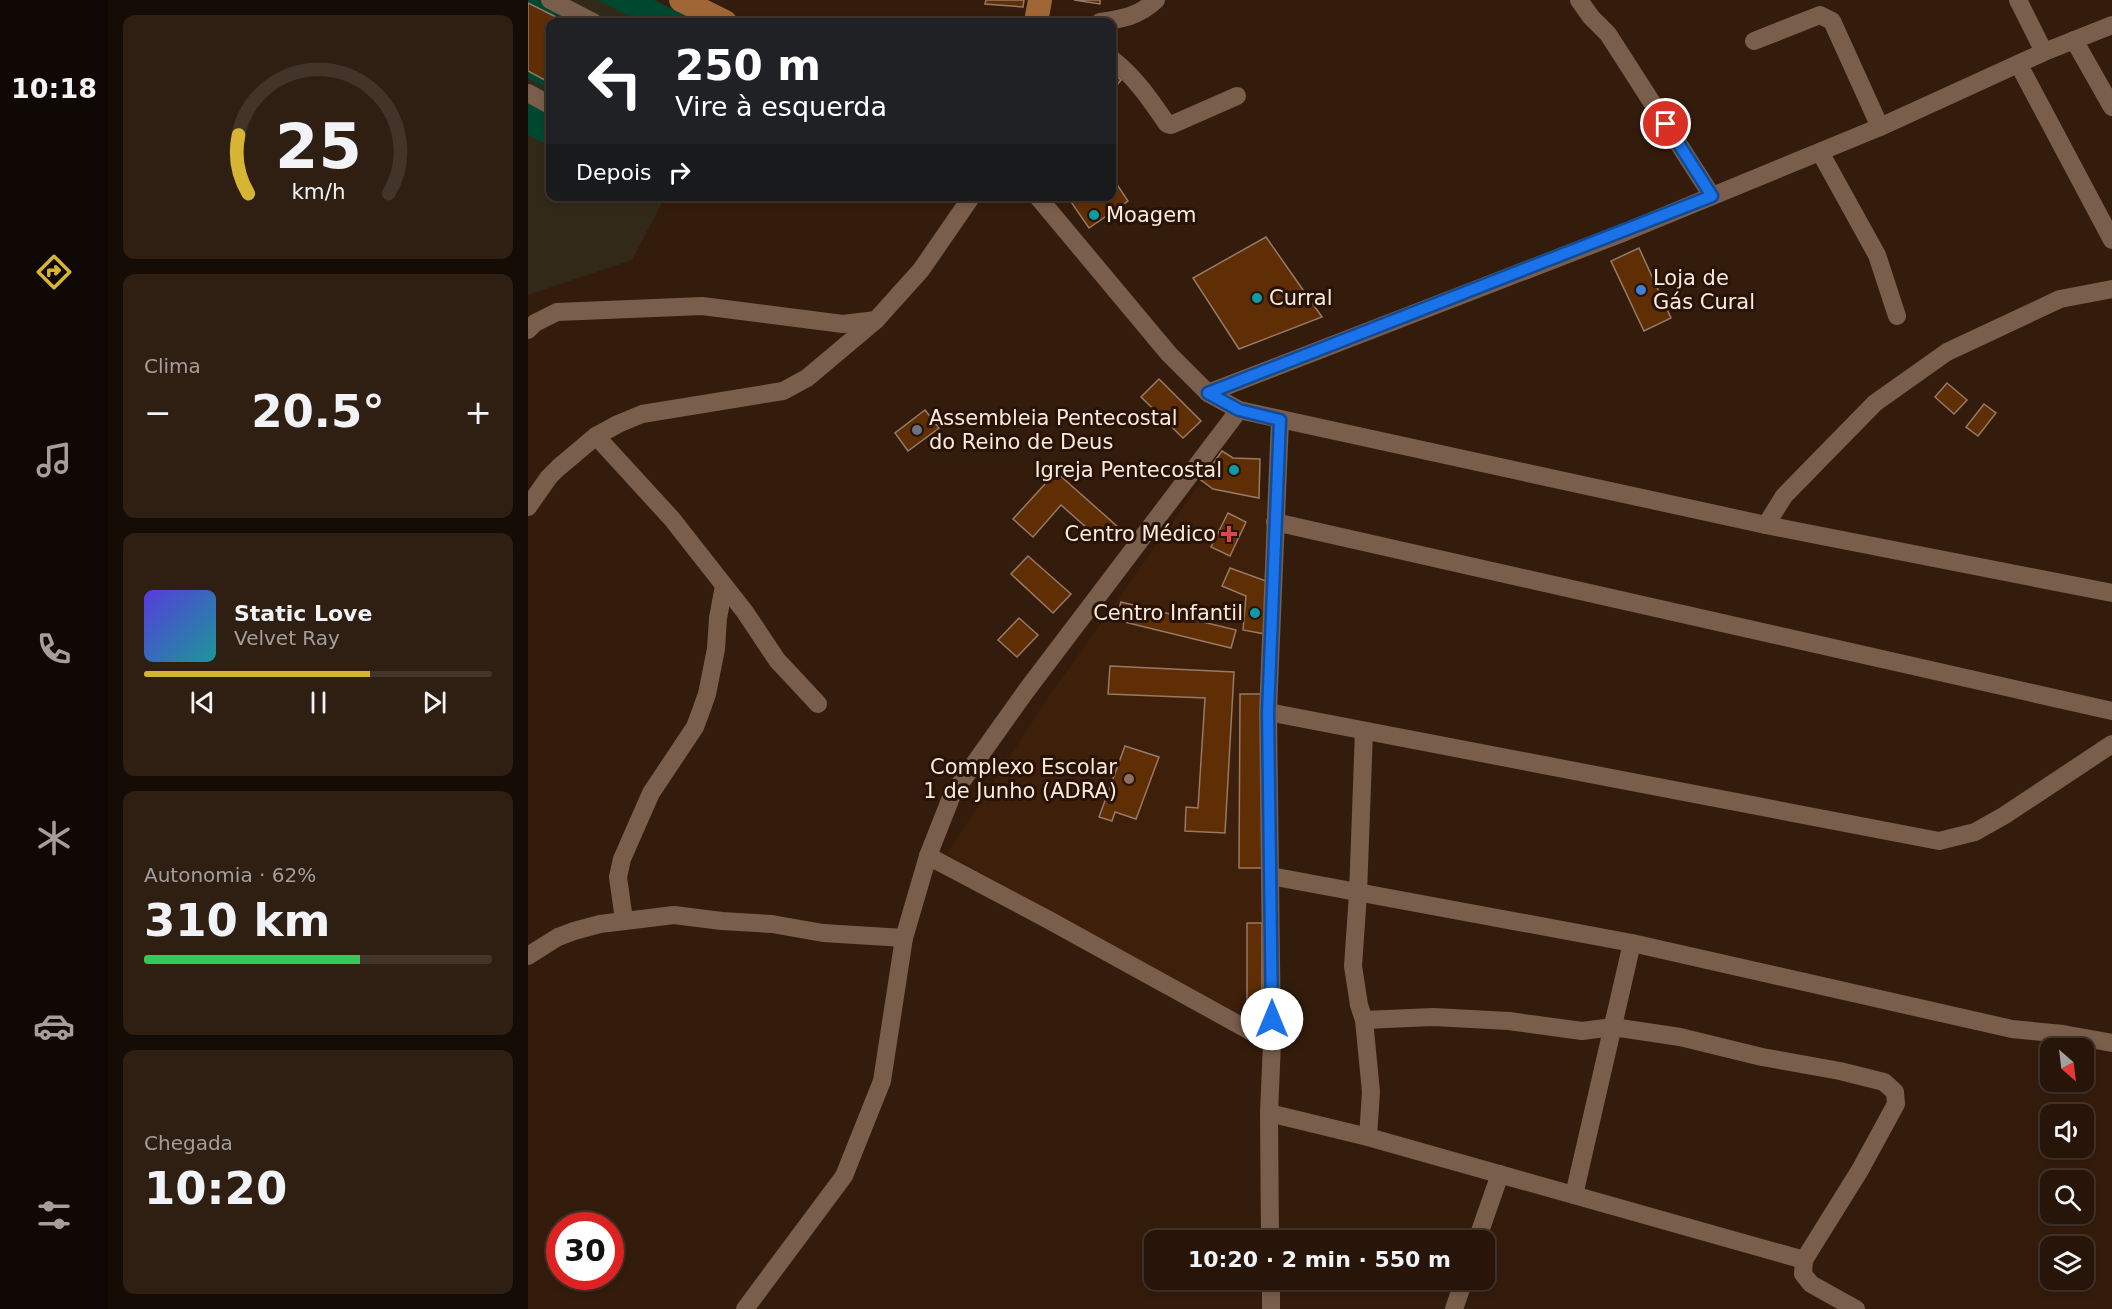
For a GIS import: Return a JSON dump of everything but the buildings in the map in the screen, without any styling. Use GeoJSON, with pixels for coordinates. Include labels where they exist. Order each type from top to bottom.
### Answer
{"type":"FeatureCollection","features":[{"type":"Feature","properties":{"kind":"main road"},"geometry":{"type":"LineString","coordinates":[[1037,18],[1040,0]]}},
{"type":"Feature","properties":{"kind":"main road"},"geometry":{"type":"LineString","coordinates":[[691,11],[713,18]]}},
{"type":"Feature","properties":{"kind":"street"},"geometry":{"type":"LineString","coordinates":[[550,0],[585,18]]}},
{"type":"Feature","properties":{"kind":"street"},"geometry":{"type":"LineString","coordinates":[[1116,20],[1133,17],[1147,9],[1156,0]]}},
{"type":"Feature","properties":{"kind":"street"},"geometry":{"type":"LineString","coordinates":[[1579,0],[1591,17],[1608,34],[1712,196]]}},
{"type":"Feature","properties":{"kind":"street"},"geometry":{"type":"LineString","coordinates":[[2018,0],[2044,52]]}},
{"type":"Feature","properties":{"kind":"street"},"geometry":{"type":"LineString","coordinates":[[1754,41],[1820,15],[1832,21],[1880,127]]}},
{"type":"Feature","properties":{"kind":"street"},"geometry":{"type":"LineString","coordinates":[[1208,393],[1712,196],[1880,127],[2044,52],[2112,25]]}},
{"type":"Feature","properties":{"kind":"street"},"geometry":{"type":"LineString","coordinates":[[2074,40],[2112,107]]}},
{"type":"Feature","properties":{"kind":"street"},"geometry":{"type":"LineString","coordinates":[[1116,62],[1143,88],[1167,124],[1171,125],[1237,96]]}},
{"type":"Feature","properties":{"kind":"street"},"geometry":{"type":"LineString","coordinates":[[2019,65],[2112,240]]}},
{"type":"Feature","properties":{"kind":"street"},"geometry":{"type":"LineString","coordinates":[[528,93],[546,103]]}},
{"type":"Feature","properties":{"kind":"street"},"geometry":{"type":"LineString","coordinates":[[1820,152],[1877,255],[1897,316]]}},
{"type":"Feature","properties":{"kind":"street"},"geometry":{"type":"LineString","coordinates":[[528,507],[549,477],[596,435],[618,423],[642,414],[783,391],[807,378],[876,320],[921,270],[969,201]]}},
{"type":"Feature","properties":{"kind":"street"},"geometry":{"type":"LineString","coordinates":[[1041,201],[1169,354],[1208,393],[1239,410],[1766,525],[2112,593]]}},
{"type":"Feature","properties":{"kind":"street"},"geometry":{"type":"LineString","coordinates":[[1766,525],[1784,496],[1875,403],[1947,352],[2060,299],[2112,290]]}},
{"type":"Feature","properties":{"kind":"street"},"geometry":{"type":"LineString","coordinates":[[528,330],[535,323],[557,312],[702,306],[843,324],[876,320]]}},
{"type":"Feature","properties":{"kind":"street"},"geometry":{"type":"LineString","coordinates":[[746,1309],[844,1176],[882,1082],[904,938],[928,856],[952,795],[1026,691],[1239,410]]}},
{"type":"Feature","properties":{"kind":"street"},"geometry":{"type":"LineString","coordinates":[[1270,1230],[1269,1113],[1272,1043],[1268,712],[1280,420]]}},
{"type":"Feature","properties":{"kind":"street"},"geometry":{"type":"LineString","coordinates":[[596,435],[672,519],[745,612],[777,660],[818,704]]}},
{"type":"Feature","properties":{"kind":"street"},"geometry":{"type":"LineString","coordinates":[[1275,522],[2112,711]]}},
{"type":"Feature","properties":{"kind":"street"},"geometry":{"type":"LineString","coordinates":[[624,920],[618,877],[622,859],[651,793],[695,727],[701,711],[710,683],[724,586]]}},
{"type":"Feature","properties":{"kind":"street"},"geometry":{"type":"LineString","coordinates":[[1268,712],[1939,841],[1975,832],[2005,815],[2112,744]]}},
{"type":"Feature","properties":{"kind":"street"},"geometry":{"type":"LineString","coordinates":[[1364,731],[1353,966],[1364,1020],[1371,1092],[1368,1137]]}},
{"type":"Feature","properties":{"kind":"street"},"geometry":{"type":"LineString","coordinates":[[928,856],[1272,1043]]}},
{"type":"Feature","properties":{"kind":"street"},"geometry":{"type":"LineString","coordinates":[[1271,876],[1632,944],[2012,1029],[2112,1042]]}},
{"type":"Feature","properties":{"kind":"street"},"geometry":{"type":"LineString","coordinates":[[528,956],[565,933],[624,920],[674,915],[772,924],[823,933],[904,938]]}},
{"type":"Feature","properties":{"kind":"street"},"geometry":{"type":"LineString","coordinates":[[1574,1195],[1632,944]]}},
{"type":"Feature","properties":{"kind":"street"},"geometry":{"type":"LineString","coordinates":[[1364,1020],[1433,1017],[1509,1021],[1582,1031],[1613,1027],[1680,1037],[1762,1057],[1840,1071],[1884,1082],[1895,1092],[1896,1104],[1860,1170],[1804,1260],[1803,1274],[1811,1284],[1856,1309]]}},
{"type":"Feature","properties":{"kind":"street"},"geometry":{"type":"LineString","coordinates":[[1269,1113],[1368,1137],[1804,1260]]}},
{"type":"Feature","properties":{"kind":"street"},"geometry":{"type":"LineString","coordinates":[[1480,1230],[1500,1174]]}},
{"type":"Feature","properties":{"kind":"street"},"geometry":{"type":"LineString","coordinates":[[1271,1290],[1271,1309]]}},
{"type":"Feature","properties":{"kind":"street"},"geometry":{"type":"LineString","coordinates":[[1454,1309],[1461,1290]]}},
{"type":"Feature","properties":{"kind":"shaded area"},"geometry":{"type":"Polygon","coordinates":[[[528,0],[654,0],[691,18],[546,18],[546,201],[663,201],[632,260],[528,295],[528,0]]]}},
{"type":"Feature","properties":{"kind":"shaded area","name":"Complexo Escolar 1 de Junho (ADRA)"},"geometry":{"type":"Polygon","coordinates":[[[1198,486],[1269,501],[1263,694],[1262,1030],[947,854],[1043,705],[1198,486]]]}},
{"type":"Feature","properties":{"kind":"green space"},"geometry":{"type":"Polygon","coordinates":[[[528,0],[542,0],[577,18],[558,18],[528,3],[528,0]]]}},
{"type":"Feature","properties":{"kind":"green space"},"geometry":{"type":"Polygon","coordinates":[[[597,0],[654,0],[688,17],[687,18],[633,18],[597,0]]]}},
{"type":"Feature","properties":{"kind":"green space"},"geometry":{"type":"Polygon","coordinates":[[[528,71],[546,81],[546,88],[528,78],[528,71]]]}},
{"type":"Feature","properties":{"kind":"green space"},"geometry":{"type":"Polygon","coordinates":[[[528,99],[546,108],[546,144],[528,135],[528,99]]]}},
{"type":"Feature","properties":{"kind":"place","name":"Moagem"},"geometry":{"type":"Point","coordinates":[1094,215]}},
{"type":"Feature","properties":{"kind":"place","name":"Loja de Gás Cural"},"geometry":{"type":"Point","coordinates":[1641,290]}},
{"type":"Feature","properties":{"kind":"place","name":"Curral"},"geometry":{"type":"Point","coordinates":[1257,298]}},
{"type":"Feature","properties":{"kind":"place","name":"Assembleia Pentecostal do Reino de Deus"},"geometry":{"type":"Point","coordinates":[917,430]}},
{"type":"Feature","properties":{"kind":"place","name":"Igreja Pentecostal"},"geometry":{"type":"Point","coordinates":[1234,470]}},
{"type":"Feature","properties":{"kind":"place","name":"Centro Médico"},"geometry":{"type":"Point","coordinates":[1229,534]}},
{"type":"Feature","properties":{"kind":"place","name":"Centro Infantil"},"geometry":{"type":"Point","coordinates":[1255,613]}},
{"type":"Feature","properties":{"kind":"place","name":"Complexo Escolar 1 de Junho (ADRA)"},"geometry":{"type":"Point","coordinates":[1129,779]}},
{"type":"Feature","properties":{"kind":"route"},"geometry":{"type":"LineString","coordinates":[[1272,1019],[1268,712],[1280,420],[1239,410],[1208,393],[1625,232],[1712,196],[1666,124]]}}]}
